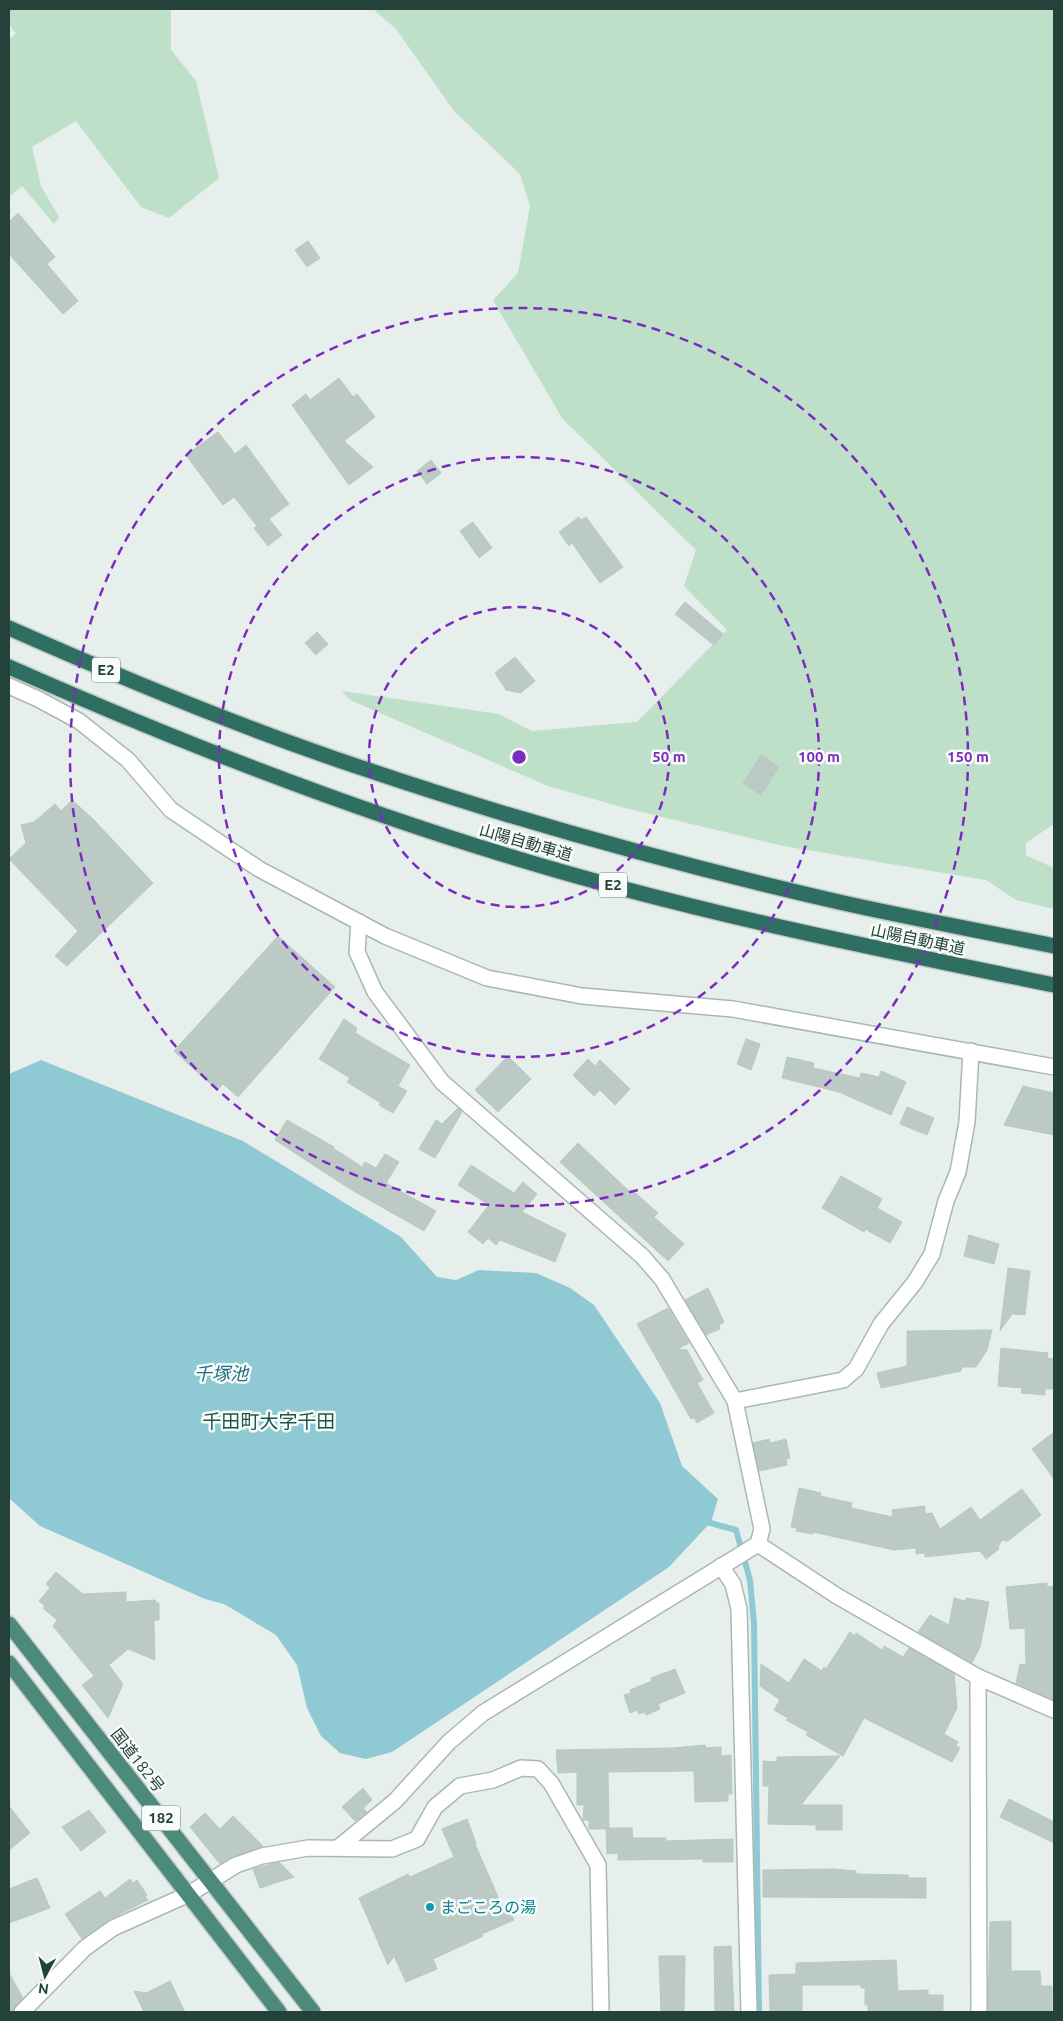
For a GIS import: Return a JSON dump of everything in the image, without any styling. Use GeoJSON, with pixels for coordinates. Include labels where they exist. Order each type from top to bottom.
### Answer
{"type":"FeatureCollection","features":[{"type":"Feature","properties":{"kind":"highway","name":"山陽自動車道"},"geometry":{"type":"LineString","coordinates":[[9,628],[205,710],[360,768],[518,818],[677,862],[839,902],[1054,946]]}},
{"type":"Feature","properties":{"kind":"highway","name":"山陽自動車道"},"geometry":{"type":"LineString","coordinates":[[9,666],[186,741],[345,803],[504,855],[666,900],[791,929],[1054,984]]}},
{"type":"Feature","properties":{"kind":"highway","name":"国道182号"},"geometry":{"type":"LineString","coordinates":[[9,1624],[313,2012]]}},
{"type":"Feature","properties":{"kind":"highway","name":"182"},"geometry":{"type":"LineString","coordinates":[[10,1666],[279,2012]]}},
{"type":"Feature","properties":{"kind":"street"},"geometry":{"type":"LineString","coordinates":[[9,686],[79,721],[128,760],[171,810],[259,869],[385,936],[487,978],[582,996],[733,1009],[1054,1067]]}},
{"type":"Feature","properties":{"kind":"street"},"geometry":{"type":"LineString","coordinates":[[339,1847],[395,1801],[449,1742],[483,1713],[748,1550],[762,1529],[735,1401],[662,1279],[642,1256],[442,1082],[376,992],[357,952],[359,922]]}},
{"type":"Feature","properties":{"kind":"street"},"geometry":{"type":"LineString","coordinates":[[735,1401],[843,1380],[856,1369],[881,1324],[915,1282],[932,1254],[944,1208],[958,1172],[967,1122],[972,1051]]}},
{"type":"Feature","properties":{"kind":"street"},"geometry":{"type":"LineString","coordinates":[[748,1550],[837,1596],[978,1677],[1054,1710]]}},
{"type":"Feature","properties":{"kind":"street"},"geometry":{"type":"LineString","coordinates":[[721,1566],[733,1584],[739,1610],[749,2012]]}},
{"type":"Feature","properties":{"kind":"street"},"geometry":{"type":"LineString","coordinates":[[978,1677],[979,2012]]}},
{"type":"Feature","properties":{"kind":"street"},"geometry":{"type":"LineString","coordinates":[[22,2012],[84,1948],[113,1928],[211,1883],[236,1865],[262,1856],[308,1848],[392,1849],[416,1838],[435,1807],[460,1786],[493,1780],[521,1768],[538,1769],[551,1783],[598,1865],[601,2012]]}},
{"type":"Feature","properties":{"kind":"green space"},"geometry":{"type":"Polygon","coordinates":[[[9,9],[171,9],[171,50],[196,81],[219,178],[169,218],[141,207],[76,121],[32,147],[41,186],[59,217],[54,224],[22,186],[9,197],[9,39],[16,34],[9,24],[9,9]]]}},
{"type":"Feature","properties":{"kind":"green space"},"geometry":{"type":"Polygon","coordinates":[[[373,9],[1054,9],[1054,824],[1026,843],[1026,855],[1054,868],[1054,909],[1016,900],[986,880],[783,846],[621,807],[548,786],[350,700],[342,691],[499,714],[532,731],[637,722],[727,630],[684,586],[696,550],[562,418],[493,300],[518,273],[530,206],[520,174],[454,111],[396,29],[373,9]]]}},
{"type":"Feature","properties":{"kind":"water","name":"千塚池"},"geometry":{"type":"Polygon","coordinates":[[[41,1060],[243,1141],[401,1237],[437,1277],[456,1280],[479,1270],[536,1273],[570,1288],[594,1305],[660,1403],[682,1466],[718,1499],[711,1522],[669,1567],[392,1752],[366,1759],[340,1753],[321,1736],[307,1708],[297,1665],[276,1635],[224,1604],[205,1599],[40,1526],[9,1498],[9,1074],[41,1060]]]}},
{"type":"Feature","properties":{"kind":"building"},"geometry":{"type":"Polygon","coordinates":[[[18,213],[55,257],[47,264],[78,301],[63,314],[9,254],[9,222],[18,213]]]}},
{"type":"Feature","properties":{"kind":"building"},"geometry":{"type":"Polygon","coordinates":[[[308,241],[320,258],[307,267],[295,250],[308,241]]]}},
{"type":"Feature","properties":{"kind":"building"},"geometry":{"type":"Polygon","coordinates":[[[339,378],[353,397],[357,394],[375,417],[344,441],[373,467],[349,485],[292,405],[306,394],[310,400],[339,378]]]}},
{"type":"Feature","properties":{"kind":"building"},"geometry":{"type":"Polygon","coordinates":[[[218,432],[235,454],[246,445],[289,504],[269,519],[282,535],[268,546],[254,528],[257,526],[234,497],[223,505],[186,455],[218,432]]]}},
{"type":"Feature","properties":{"kind":"building"},"geometry":{"type":"Polygon","coordinates":[[[431,460],[441,473],[427,484],[417,471],[431,460]]]}},
{"type":"Feature","properties":{"kind":"building"},"geometry":{"type":"Polygon","coordinates":[[[579,517],[581,520],[586,517],[623,567],[600,583],[572,543],[569,546],[559,532],[579,517]]]}},
{"type":"Feature","properties":{"kind":"building"},"geometry":{"type":"Polygon","coordinates":[[[473,522],[492,548],[479,558],[460,531],[473,522]]]}},
{"type":"Feature","properties":{"kind":"building"},"geometry":{"type":"Polygon","coordinates":[[[685,602],[723,634],[714,645],[675,614],[685,602]]]}},
{"type":"Feature","properties":{"kind":"building"},"geometry":{"type":"Polygon","coordinates":[[[317,632],[328,644],[316,655],[305,643],[317,632]]]}},
{"type":"Feature","properties":{"kind":"building"},"geometry":{"type":"Polygon","coordinates":[[[515,657],[535,681],[521,693],[506,690],[495,673],[515,657]]]}},
{"type":"Feature","properties":{"kind":"building"},"geometry":{"type":"Polygon","coordinates":[[[761,755],[779,767],[761,795],[743,783],[761,755]]]}},
{"type":"Feature","properties":{"kind":"building"},"geometry":{"type":"Polygon","coordinates":[[[72,800],[93,819],[153,883],[67,966],[55,956],[78,931],[9,859],[26,843],[21,825],[34,822],[55,804],[61,811],[72,800]]]}},
{"type":"Feature","properties":{"kind":"building"},"geometry":{"type":"Polygon","coordinates":[[[278,936],[335,987],[238,1097],[223,1084],[217,1090],[174,1051],[278,936]]]}},
{"type":"Feature","properties":{"kind":"building"},"geometry":{"type":"Polygon","coordinates":[[[344,1019],[357,1028],[355,1033],[410,1065],[398,1086],[407,1091],[393,1113],[379,1105],[381,1103],[347,1082],[350,1078],[319,1059],[344,1019]]]}},
{"type":"Feature","properties":{"kind":"building"},"geometry":{"type":"Polygon","coordinates":[[[746,1039],[760,1044],[751,1070],[737,1064],[746,1039]]]}},
{"type":"Feature","properties":{"kind":"building"},"geometry":{"type":"Polygon","coordinates":[[[508,1056],[531,1079],[498,1112],[475,1090],[508,1056]]]}},
{"type":"Feature","properties":{"kind":"building"},"geometry":{"type":"Polygon","coordinates":[[[787,1057],[814,1063],[813,1068],[860,1078],[861,1073],[879,1077],[881,1071],[906,1082],[891,1115],[839,1092],[782,1078],[787,1057]]]}},
{"type":"Feature","properties":{"kind":"building"},"geometry":{"type":"Polygon","coordinates":[[[588,1059],[595,1066],[600,1060],[630,1089],[615,1105],[600,1090],[594,1096],[573,1075],[588,1059]]]}},
{"type":"Feature","properties":{"kind":"building"},"geometry":{"type":"Polygon","coordinates":[[[1023,1086],[1054,1093],[1054,1135],[1004,1125],[1023,1086]]]}},
{"type":"Feature","properties":{"kind":"building"},"geometry":{"type":"Polygon","coordinates":[[[907,1107],[934,1118],[927,1135],[900,1124],[907,1107]]]}},
{"type":"Feature","properties":{"kind":"building"},"geometry":{"type":"Polygon","coordinates":[[[458,1108],[462,1112],[435,1158],[419,1149],[436,1120],[442,1124],[458,1108]]]}},
{"type":"Feature","properties":{"kind":"building"},"geometry":{"type":"Polygon","coordinates":[[[287,1120],[334,1147],[362,1167],[365,1162],[376,1168],[385,1154],[399,1162],[386,1183],[436,1211],[424,1231],[350,1189],[275,1140],[287,1120]]]}},
{"type":"Feature","properties":{"kind":"building"},"geometry":{"type":"Polygon","coordinates":[[[578,1143],[630,1192],[632,1190],[658,1213],[654,1217],[684,1244],[668,1261],[560,1162],[578,1143]]]}},
{"type":"Feature","properties":{"kind":"building"},"geometry":{"type":"Polygon","coordinates":[[[471,1165],[514,1193],[523,1182],[537,1194],[522,1212],[566,1234],[555,1262],[500,1240],[496,1245],[488,1238],[483,1244],[468,1232],[489,1205],[458,1185],[471,1165]]]}},
{"type":"Feature","properties":{"kind":"building"},"geometry":{"type":"Polygon","coordinates":[[[841,1176],[882,1199],[877,1208],[902,1222],[890,1243],[865,1229],[864,1232],[822,1208],[841,1176]]]}},
{"type":"Feature","properties":{"kind":"building"},"geometry":{"type":"Polygon","coordinates":[[[969,1235],[999,1244],[994,1264],[964,1256],[969,1235]]]}},
{"type":"Feature","properties":{"kind":"building"},"geometry":{"type":"Polygon","coordinates":[[[1008,1268],[1030,1271],[1025,1315],[1012,1314],[1000,1331],[1008,1268]]]}},
{"type":"Feature","properties":{"kind":"building"},"geometry":{"type":"Polygon","coordinates":[[[708,1288],[724,1322],[719,1325],[720,1329],[706,1335],[685,1300],[708,1288]]]}},
{"type":"Feature","properties":{"kind":"building"},"geometry":{"type":"Polygon","coordinates":[[[668,1308],[689,1343],[677,1349],[687,1350],[703,1380],[697,1383],[714,1413],[697,1423],[694,1418],[691,1419],[637,1324],[668,1308]]]}},
{"type":"Feature","properties":{"kind":"building"},"geometry":{"type":"Polygon","coordinates":[[[992,1330],[987,1350],[976,1367],[962,1367],[961,1371],[881,1388],[877,1373],[907,1366],[907,1331],[992,1330]]]}},
{"type":"Feature","properties":{"kind":"building"},"geometry":{"type":"Polygon","coordinates":[[[1001,1348],[1048,1353],[1047,1358],[1054,1359],[1054,1389],[1045,1389],[1045,1395],[1021,1393],[1022,1388],[998,1386],[1001,1348]]]}},
{"type":"Feature","properties":{"kind":"building"},"geometry":{"type":"Polygon","coordinates":[[[1054,1432],[1054,1479],[1032,1449],[1054,1432]]]}},
{"type":"Feature","properties":{"kind":"building"},"geometry":{"type":"Polygon","coordinates":[[[769,1439],[770,1443],[786,1439],[790,1458],[786,1459],[787,1465],[759,1471],[753,1443],[769,1439]]]}},
{"type":"Feature","properties":{"kind":"building"},"geometry":{"type":"Polygon","coordinates":[[[799,1488],[821,1493],[820,1496],[852,1503],[851,1508],[893,1517],[892,1510],[925,1506],[925,1514],[932,1513],[940,1529],[971,1507],[980,1520],[1022,1489],[1041,1515],[1008,1541],[1002,1540],[998,1547],[999,1549],[986,1559],[980,1551],[925,1557],[925,1553],[916,1554],[916,1548],[894,1550],[813,1532],[813,1534],[796,1531],[797,1528],[791,1527],[799,1488]]]}},
{"type":"Feature","properties":{"kind":"building"},"geometry":{"type":"Polygon","coordinates":[[[56,1572],[83,1594],[126,1592],[126,1602],[155,1600],[156,1603],[159,1603],[159,1620],[154,1620],[155,1660],[128,1649],[109,1665],[123,1684],[108,1718],[82,1685],[94,1676],[53,1626],[57,1620],[43,1608],[45,1606],[39,1601],[50,1588],[46,1584],[56,1572]]]}},
{"type":"Feature","properties":{"kind":"building"},"geometry":{"type":"Polygon","coordinates":[[[1047,1583],[1047,1587],[1054,1586],[1054,1700],[1016,1683],[1020,1664],[1026,1665],[1025,1628],[1010,1629],[1006,1587],[1047,1583]]]}},
{"type":"Feature","properties":{"kind":"building"},"geometry":{"type":"Polygon","coordinates":[[[954,1598],[966,1601],[966,1598],[989,1602],[980,1647],[972,1663],[918,1632],[930,1615],[949,1625],[954,1598]]]}},
{"type":"Feature","properties":{"kind":"building"},"geometry":{"type":"Polygon","coordinates":[[[850,1632],[855,1636],[856,1633],[882,1650],[884,1646],[903,1657],[909,1648],[954,1674],[957,1708],[944,1734],[958,1742],[956,1746],[960,1748],[952,1762],[864,1718],[843,1756],[806,1735],[808,1732],[786,1720],[788,1718],[774,1710],[780,1700],[760,1686],[761,1664],[789,1683],[804,1659],[822,1671],[824,1667],[826,1669],[850,1632]]]}},
{"type":"Feature","properties":{"kind":"building"},"geometry":{"type":"Polygon","coordinates":[[[675,1669],[685,1693],[658,1704],[660,1709],[646,1715],[645,1712],[639,1714],[637,1710],[630,1713],[624,1695],[631,1693],[630,1690],[652,1681],[651,1678],[675,1669]]]}},
{"type":"Feature","properties":{"kind":"building"},"geometry":{"type":"Polygon","coordinates":[[[705,1745],[706,1748],[721,1747],[721,1756],[731,1755],[732,1794],[728,1794],[728,1801],[695,1802],[694,1771],[608,1772],[609,1828],[632,1828],[633,1838],[666,1838],[666,1841],[733,1839],[733,1862],[703,1862],[703,1859],[618,1860],[618,1853],[607,1854],[606,1829],[589,1829],[589,1820],[583,1820],[584,1805],[577,1805],[577,1772],[558,1773],[556,1750],[673,1748],[705,1745]]]}},
{"type":"Feature","properties":{"kind":"building"},"geometry":{"type":"Polygon","coordinates":[[[840,1756],[801,1805],[842,1805],[842,1830],[816,1830],[816,1825],[768,1824],[769,1786],[763,1786],[763,1761],[777,1762],[777,1757],[840,1756]]]}},
{"type":"Feature","properties":{"kind":"building"},"geometry":{"type":"Polygon","coordinates":[[[363,1788],[372,1800],[363,1808],[367,1812],[355,1821],[342,1807],[363,1788]]]}},
{"type":"Feature","properties":{"kind":"building"},"geometry":{"type":"Polygon","coordinates":[[[1009,1799],[1054,1822],[1054,1843],[1000,1817],[1009,1799]]]}},
{"type":"Feature","properties":{"kind":"building"},"geometry":{"type":"Polygon","coordinates":[[[9,1806],[30,1833],[9,1850],[9,1806]]]}},
{"type":"Feature","properties":{"kind":"building"},"geometry":{"type":"Polygon","coordinates":[[[89,1810],[106,1832],[81,1851],[62,1827],[89,1810]]]}},
{"type":"Feature","properties":{"kind":"building"},"geometry":{"type":"Polygon","coordinates":[[[205,1813],[220,1829],[233,1816],[263,1846],[233,1856],[220,1864],[190,1827],[205,1813]]]}},
{"type":"Feature","properties":{"kind":"building","name":"まごころの湯"},"geometry":{"type":"Polygon","coordinates":[[[467,1819],[475,1844],[502,1906],[507,1904],[514,1920],[433,1959],[437,1969],[406,1982],[394,1956],[388,1965],[359,1898],[408,1874],[410,1877],[454,1857],[442,1829],[467,1819]]]}},
{"type":"Feature","properties":{"kind":"building"},"geometry":{"type":"Polygon","coordinates":[[[279,1862],[294,1877],[260,1888],[253,1869],[279,1862]]]}},
{"type":"Feature","properties":{"kind":"building"},"geometry":{"type":"Polygon","coordinates":[[[834,1869],[856,1871],[856,1874],[908,1875],[908,1878],[926,1878],[926,1898],[763,1897],[763,1870],[834,1869]]]}},
{"type":"Feature","properties":{"kind":"building"},"geometry":{"type":"Polygon","coordinates":[[[37,1878],[50,1908],[9,1923],[9,1889],[37,1878]]]}},
{"type":"Feature","properties":{"kind":"building"},"geometry":{"type":"Polygon","coordinates":[[[130,1879],[133,1883],[137,1880],[147,1895],[145,1896],[148,1900],[108,1920],[82,1939],[65,1914],[100,1891],[105,1898],[130,1879]]]}},
{"type":"Feature","properties":{"kind":"building"},"geometry":{"type":"Polygon","coordinates":[[[1011,1921],[1011,1971],[1040,1971],[1041,1986],[1052,1986],[1052,2012],[988,2012],[990,1922],[1011,1921]]]}},
{"type":"Feature","properties":{"kind":"building"},"geometry":{"type":"Polygon","coordinates":[[[731,1946],[734,2012],[715,2012],[714,1947],[731,1946]]]}},
{"type":"Feature","properties":{"kind":"building"},"geometry":{"type":"Polygon","coordinates":[[[659,1956],[685,1956],[684,2012],[661,2012],[659,1956]]]}},
{"type":"Feature","properties":{"kind":"building"},"geometry":{"type":"Polygon","coordinates":[[[896,1960],[898,1991],[928,1990],[928,1995],[943,1995],[943,2012],[868,2012],[868,2005],[865,2005],[865,1988],[861,1988],[861,1985],[802,1985],[802,2012],[770,2012],[769,1975],[796,1974],[796,1963],[896,1960]]]}},
{"type":"Feature","properties":{"kind":"building"},"geometry":{"type":"Polygon","coordinates":[[[9,1973],[23,1998],[12,2012],[9,2012],[9,1973]]]}},
{"type":"Feature","properties":{"kind":"building"},"geometry":{"type":"Polygon","coordinates":[[[170,1981],[185,2012],[144,2012],[134,1991],[146,1993],[170,1981]]]}},
{"type":"Feature","properties":{"kind":"waterway"},"geometry":{"type":"LineString","coordinates":[[703,1521],[736,1530],[750,1580],[754,1624],[759,2012]]}},
{"type":"Feature","properties":{"kind":"place","name":"まごころの湯"},"geometry":{"type":"Point","coordinates":[430,1907]}},
{"type":"Feature","properties":{"kind":"district","name":"千田町大字千田"},"geometry":{"type":"Point","coordinates":[269,1421]}}]}
